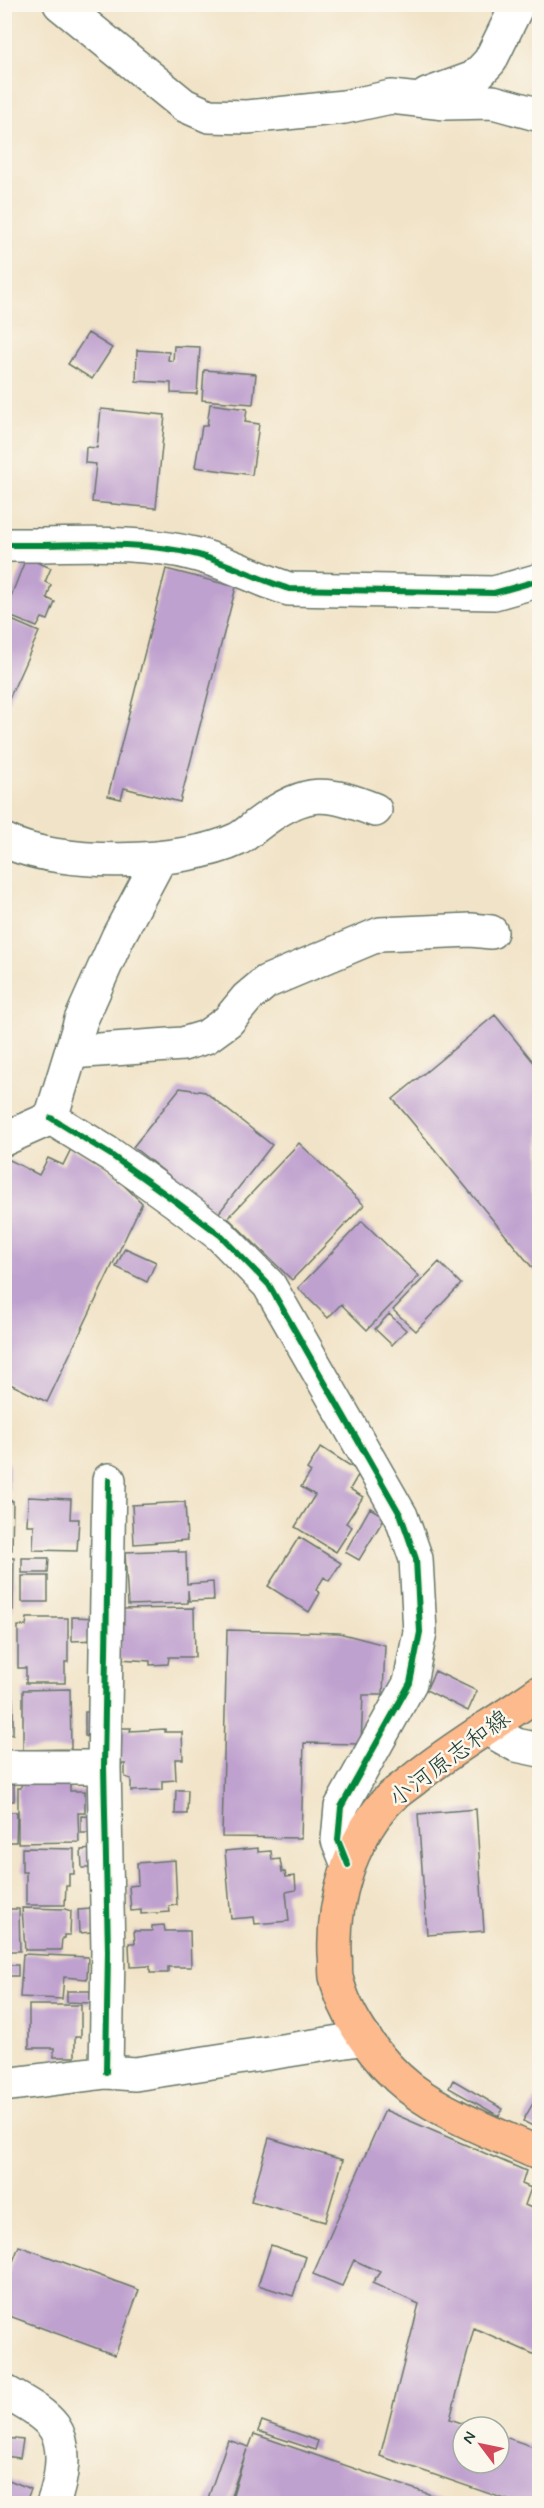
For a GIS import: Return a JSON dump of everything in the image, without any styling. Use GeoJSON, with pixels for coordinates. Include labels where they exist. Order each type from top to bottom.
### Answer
{"type":"FeatureCollection","features":[{"type":"Feature","properties":{"kind":"main road","name":"小河原志和線"},"geometry":{"type":"LineString","coordinates":[[540,1692],[424,1771],[386,1802],[366,1830],[348,1864],[337,1904],[335,1942],[336,1977],[350,2011],[365,2038],[385,2066],[412,2090],[467,2121],[540,2154]]}},
{"type":"Feature","properties":{"kind":"street"},"geometry":{"type":"LineString","coordinates":[[60,4],[184,105],[209,116],[247,117],[344,107],[391,97],[445,103],[493,102],[540,115]]}},
{"type":"Feature","properties":{"kind":"street"},"geometry":{"type":"LineString","coordinates":[[414,100],[474,78],[490,61],[518,4]]}},
{"type":"Feature","properties":{"kind":"street"},"geometry":{"type":"LineString","coordinates":[[4,545],[151,547],[191,553],[225,563],[265,582],[289,589],[494,593],[540,579]]}},
{"type":"Feature","properties":{"kind":"street"},"geometry":{"type":"LineString","coordinates":[[4,840],[38,854],[146,861],[181,855],[238,839],[290,803],[315,794],[347,799],[375,810]]}},
{"type":"Feature","properties":{"kind":"street"},"geometry":{"type":"LineString","coordinates":[[4,1139],[51,1118],[81,1020],[118,937],[160,858]]}},
{"type":"Feature","properties":{"kind":"street"},"geometry":{"type":"LineString","coordinates":[[71,1052],[183,1044],[207,1037],[228,1021],[247,998],[266,982],[380,934],[471,930],[491,932]]}},
{"type":"Feature","properties":{"kind":"street"},"geometry":{"type":"LineString","coordinates":[[51,1118],[111,1155],[220,1235],[269,1285],[401,1516],[416,1559],[420,1632],[410,1683],[341,1807],[338,1840],[348,1864]]}},
{"type":"Feature","properties":{"kind":"street"},"geometry":{"type":"LineString","coordinates":[[106,2072],[108,1951],[104,1767],[108,1480]]}},
{"type":"Feature","properties":{"kind":"street"},"geometry":{"type":"LineString","coordinates":[[486,1728],[516,1745],[540,1750]]}},
{"type":"Feature","properties":{"kind":"street"},"geometry":{"type":"LineString","coordinates":[[4,1767],[104,1767]]}},
{"type":"Feature","properties":{"kind":"street"},"geometry":{"type":"LineString","coordinates":[[4,2085],[106,2072],[135,2074],[365,2038]]}},
{"type":"Feature","properties":{"kind":"street"},"geometry":{"type":"LineString","coordinates":[[4,2391],[28,2405],[54,2427],[62,2453],[60,2483],[53,2504]]}},
{"type":"Feature","properties":{"kind":"building"},"geometry":{"type":"Polygon","coordinates":[[[88,333],[112,348],[92,379],[68,364],[88,333]]]}},
{"type":"Feature","properties":{"kind":"building"},"geometry":{"type":"Polygon","coordinates":[[[174,346],[200,347],[197,394],[171,393],[171,383],[136,381],[137,350],[169,352],[168,360],[173,361],[174,346]]]}},
{"type":"Feature","properties":{"kind":"building"},"geometry":{"type":"Polygon","coordinates":[[[204,370],[256,374],[253,404],[202,400],[204,370]]]}},
{"type":"Feature","properties":{"kind":"building"},"geometry":{"type":"Polygon","coordinates":[[[210,404],[247,409],[245,422],[259,424],[252,475],[195,467],[202,426],[207,426],[210,404]]]}},
{"type":"Feature","properties":{"kind":"building"},"geometry":{"type":"Polygon","coordinates":[[[101,409],[165,415],[156,508],[92,502],[96,464],[85,463],[86,447],[97,448],[101,409]]]}},
{"type":"Feature","properties":{"kind":"building"},"geometry":{"type":"Polygon","coordinates":[[[26,558],[51,568],[45,582],[51,585],[47,598],[55,602],[48,620],[42,618],[37,627],[4,614],[26,558]]]}},
{"type":"Feature","properties":{"kind":"building"},"geometry":{"type":"Polygon","coordinates":[[[166,569],[236,587],[180,802],[124,788],[121,799],[108,796],[166,569]]]}},
{"type":"Feature","properties":{"kind":"building"},"geometry":{"type":"Polygon","coordinates":[[[7,618],[39,632],[5,708],[5,623],[7,618]]]}},
{"type":"Feature","properties":{"kind":"building"},"geometry":{"type":"Polygon","coordinates":[[[495,1015],[540,1070],[540,1277],[393,1099],[495,1015]]]}},
{"type":"Feature","properties":{"kind":"building"},"geometry":{"type":"Polygon","coordinates":[[[180,1088],[205,1092],[272,1145],[218,1214],[133,1147],[180,1088]]]}},
{"type":"Feature","properties":{"kind":"building"},"geometry":{"type":"Polygon","coordinates":[[[299,1143],[364,1205],[292,1280],[228,1218],[299,1143]]]}},
{"type":"Feature","properties":{"kind":"building"},"geometry":{"type":"Polygon","coordinates":[[[71,1149],[101,1163],[142,1203],[47,1402],[4,1381],[4,1162],[10,1160],[39,1175],[48,1158],[63,1165],[71,1149]]]}},
{"type":"Feature","properties":{"kind":"building"},"geometry":{"type":"Polygon","coordinates":[[[362,1221],[419,1276],[367,1330],[341,1304],[328,1318],[298,1288],[362,1221]]]}},
{"type":"Feature","properties":{"kind":"building"},"geometry":{"type":"Polygon","coordinates":[[[125,1248],[156,1262],[147,1282],[116,1267],[125,1248]]]}},
{"type":"Feature","properties":{"kind":"building"},"geometry":{"type":"Polygon","coordinates":[[[439,1262],[461,1284],[416,1331],[393,1310],[439,1262]]]}},
{"type":"Feature","properties":{"kind":"building"},"geometry":{"type":"Polygon","coordinates":[[[389,1314],[406,1330],[392,1345],[375,1329],[389,1314]]]}},
{"type":"Feature","properties":{"kind":"building"},"geometry":{"type":"Polygon","coordinates":[[[321,1447],[360,1472],[350,1489],[363,1497],[346,1523],[352,1527],[336,1552],[295,1527],[315,1495],[301,1487],[311,1472],[307,1469],[321,1447]]]}},
{"type":"Feature","properties":{"kind":"building"},"geometry":{"type":"Polygon","coordinates":[[[4,1462],[9,1462],[9,1490],[4,1490],[4,1462]]]}},
{"type":"Feature","properties":{"kind":"building"},"geometry":{"type":"Polygon","coordinates":[[[28,1497],[71,1499],[70,1519],[79,1519],[77,1551],[33,1550],[34,1525],[27,1525],[28,1497]]]}},
{"type":"Feature","properties":{"kind":"building"},"geometry":{"type":"Polygon","coordinates":[[[4,1500],[13,1501],[12,1550],[4,1550],[4,1500]]]}},
{"type":"Feature","properties":{"kind":"building"},"geometry":{"type":"Polygon","coordinates":[[[185,1502],[187,1540],[134,1544],[132,1505],[185,1502]]]}},
{"type":"Feature","properties":{"kind":"building"},"geometry":{"type":"Polygon","coordinates":[[[370,1508],[385,1517],[359,1560],[345,1552],[370,1508]]]}},
{"type":"Feature","properties":{"kind":"building"},"geometry":{"type":"Polygon","coordinates":[[[299,1537],[341,1563],[329,1581],[324,1577],[316,1590],[320,1593],[309,1612],[268,1586],[299,1537]]]}},
{"type":"Feature","properties":{"kind":"building"},"geometry":{"type":"Polygon","coordinates":[[[178,1550],[178,1552],[186,1552],[187,1584],[213,1582],[214,1600],[189,1601],[188,1590],[188,1603],[128,1605],[125,1552],[178,1550]]]}},
{"type":"Feature","properties":{"kind":"building"},"geometry":{"type":"Polygon","coordinates":[[[4,1558],[14,1558],[13,1610],[4,1610],[4,1558]]]}},
{"type":"Feature","properties":{"kind":"building"},"geometry":{"type":"Polygon","coordinates":[[[22,1558],[49,1558],[48,1573],[22,1573],[22,1558]]]}},
{"type":"Feature","properties":{"kind":"building"},"geometry":{"type":"Polygon","coordinates":[[[22,1576],[48,1576],[48,1602],[22,1602],[22,1576]]]}},
{"type":"Feature","properties":{"kind":"building"},"geometry":{"type":"Polygon","coordinates":[[[194,1608],[195,1657],[169,1657],[168,1664],[150,1665],[150,1661],[119,1659],[119,1609],[194,1608]]]}},
{"type":"Feature","properties":{"kind":"building"},"geometry":{"type":"Polygon","coordinates":[[[72,1617],[97,1618],[97,1640],[72,1641],[72,1617]]]}},
{"type":"Feature","properties":{"kind":"building"},"geometry":{"type":"Polygon","coordinates":[[[27,1618],[68,1618],[68,1662],[65,1662],[65,1683],[26,1683],[26,1668],[18,1668],[18,1626],[26,1626],[27,1618]]]}},
{"type":"Feature","properties":{"kind":"building"},"geometry":{"type":"Polygon","coordinates":[[[227,1630],[339,1633],[385,1645],[383,1695],[363,1695],[361,1744],[304,1743],[301,1838],[222,1837],[227,1630]]]}},
{"type":"Feature","properties":{"kind":"building"},"geometry":{"type":"Polygon","coordinates":[[[435,1671],[477,1691],[468,1711],[426,1690],[435,1671]]]}},
{"type":"Feature","properties":{"kind":"building"},"geometry":{"type":"Polygon","coordinates":[[[70,1689],[71,1749],[23,1750],[23,1690],[70,1689]]]}},
{"type":"Feature","properties":{"kind":"building"},"geometry":{"type":"Polygon","coordinates":[[[4,1698],[13,1698],[13,1734],[4,1734],[4,1698]]]}},
{"type":"Feature","properties":{"kind":"building"},"geometry":{"type":"Polygon","coordinates":[[[85,1712],[97,1712],[97,1736],[85,1736],[85,1712]]]}},
{"type":"Feature","properties":{"kind":"building"},"geometry":{"type":"Polygon","coordinates":[[[120,1728],[131,1728],[130,1731],[165,1729],[165,1732],[182,1732],[183,1759],[175,1759],[176,1780],[162,1781],[162,1790],[131,1791],[131,1779],[125,1777],[125,1764],[121,1764],[120,1728]]]}},
{"type":"Feature","properties":{"kind":"building"},"geometry":{"type":"Polygon","coordinates":[[[4,1778],[14,1778],[14,1801],[4,1801],[4,1778]]]}},
{"type":"Feature","properties":{"kind":"building"},"geometry":{"type":"Polygon","coordinates":[[[21,1779],[39,1779],[40,1784],[70,1783],[70,1791],[85,1791],[85,1813],[78,1813],[79,1842],[18,1843],[18,1788],[21,1788],[21,1779]]]}},
{"type":"Feature","properties":{"kind":"building"},"geometry":{"type":"Polygon","coordinates":[[[176,1790],[188,1790],[187,1814],[175,1814],[176,1790]]]}},
{"type":"Feature","properties":{"kind":"building"},"geometry":{"type":"Polygon","coordinates":[[[476,1809],[484,1931],[427,1935],[418,1814],[476,1809]]]}},
{"type":"Feature","properties":{"kind":"building"},"geometry":{"type":"Polygon","coordinates":[[[4,1812],[17,1812],[16,1842],[4,1842],[4,1812]]]}},
{"type":"Feature","properties":{"kind":"building"},"geometry":{"type":"Polygon","coordinates":[[[81,1816],[96,1817],[96,1833],[81,1833],[81,1816]]]}},
{"type":"Feature","properties":{"kind":"building"},"geometry":{"type":"Polygon","coordinates":[[[22,1848],[74,1849],[74,1874],[69,1874],[65,1905],[26,1905],[26,1872],[22,1872],[22,1848]]]}},
{"type":"Feature","properties":{"kind":"building"},"geometry":{"type":"Polygon","coordinates":[[[258,1848],[258,1852],[271,1851],[272,1860],[280,1859],[282,1872],[285,1872],[286,1877],[295,1876],[296,1890],[286,1892],[289,1921],[255,1924],[254,1917],[231,1919],[225,1851],[258,1848]]]}},
{"type":"Feature","properties":{"kind":"building"},"geometry":{"type":"Polygon","coordinates":[[[94,1849],[95,1868],[82,1868],[81,1850],[94,1849]]]}},
{"type":"Feature","properties":{"kind":"building"},"geometry":{"type":"Polygon","coordinates":[[[175,1860],[177,1905],[169,1906],[170,1912],[141,1914],[141,1910],[131,1911],[129,1886],[138,1885],[137,1863],[175,1860]]]}},
{"type":"Feature","properties":{"kind":"building"},"geometry":{"type":"Polygon","coordinates":[[[22,1908],[71,1911],[70,1935],[64,1935],[62,1938],[61,1950],[25,1950],[22,1908]]]}},
{"type":"Feature","properties":{"kind":"building"},"geometry":{"type":"Polygon","coordinates":[[[4,1909],[19,1909],[20,1951],[8,1951],[8,1962],[4,1962],[4,1909]]]}},
{"type":"Feature","properties":{"kind":"building"},"geometry":{"type":"Polygon","coordinates":[[[91,1909],[93,1932],[79,1933],[78,1910],[91,1909]]]}},
{"type":"Feature","properties":{"kind":"building"},"geometry":{"type":"Polygon","coordinates":[[[164,1925],[165,1931],[190,1931],[191,1967],[168,1967],[168,1973],[150,1973],[150,1966],[130,1967],[129,1943],[135,1943],[134,1931],[152,1931],[152,1926],[164,1925]]]}},
{"type":"Feature","properties":{"kind":"building"},"geometry":{"type":"Polygon","coordinates":[[[23,1954],[88,1957],[87,1979],[64,1977],[62,1999],[20,1997],[23,1954]]]}},
{"type":"Feature","properties":{"kind":"building"},"geometry":{"type":"Polygon","coordinates":[[[5,1965],[18,1965],[18,1976],[5,1976],[5,1965]]]}},
{"type":"Feature","properties":{"kind":"building"},"geometry":{"type":"Polygon","coordinates":[[[4,1983],[8,1983],[8,2010],[4,2010],[4,1983]]]}},
{"type":"Feature","properties":{"kind":"building"},"geometry":{"type":"Polygon","coordinates":[[[67,1991],[90,1991],[90,2003],[67,2002],[67,1991]]]}},
{"type":"Feature","properties":{"kind":"building"},"geometry":{"type":"Polygon","coordinates":[[[29,2005],[81,2005],[81,2037],[75,2037],[75,2057],[54,2057],[54,2048],[29,2048],[29,2005]]]}},
{"type":"Feature","properties":{"kind":"building"},"geometry":{"type":"Polygon","coordinates":[[[453,2080],[503,2109],[499,2116],[449,2088],[453,2080]]]}},
{"type":"Feature","properties":{"kind":"building"},"geometry":{"type":"Polygon","coordinates":[[[540,2091],[540,2130],[523,2121],[540,2091]]]}},
{"type":"Feature","properties":{"kind":"building"},"geometry":{"type":"Polygon","coordinates":[[[385,2110],[526,2171],[522,2184],[531,2188],[525,2205],[540,2212],[540,2357],[474,2328],[450,2419],[451,2475],[511,2475],[511,2439],[540,2449],[540,2504],[519,2504],[380,2456],[419,2304],[372,2283],[380,2272],[354,2260],[342,2286],[313,2274],[385,2110]]]}},
{"type":"Feature","properties":{"kind":"building"},"geometry":{"type":"Polygon","coordinates":[[[269,2138],[343,2160],[325,2222],[251,2201],[269,2138]]]}},
{"type":"Feature","properties":{"kind":"building"},"geometry":{"type":"Polygon","coordinates":[[[271,2245],[306,2257],[293,2296],[258,2285],[271,2245]]]}},
{"type":"Feature","properties":{"kind":"building"},"geometry":{"type":"Polygon","coordinates":[[[19,2246],[139,2290],[115,2355],[4,2314],[4,2285],[19,2246]]]}},
{"type":"Feature","properties":{"kind":"building"},"geometry":{"type":"Polygon","coordinates":[[[262,2421],[318,2441],[315,2450],[258,2431],[262,2421]]]}},
{"type":"Feature","properties":{"kind":"building"},"geometry":{"type":"Polygon","coordinates":[[[254,2434],[455,2504],[230,2504],[247,2449],[228,2504],[206,2504],[228,2440],[249,2447],[254,2434]]]}},
{"type":"Feature","properties":{"kind":"building"},"geometry":{"type":"Polygon","coordinates":[[[6,2438],[23,2440],[20,2458],[4,2456],[6,2438]]]}},
{"type":"Feature","properties":{"kind":"building"},"geometry":{"type":"Polygon","coordinates":[[[4,2478],[31,2489],[25,2504],[4,2504],[4,2478]]]}},
{"type":"Feature","properties":{"kind":"cycle path"},"geometry":{"type":"LineString","coordinates":[[4,545],[100,544],[172,549],[218,561],[289,589],[494,593],[540,580]]}},
{"type":"Feature","properties":{"kind":"cycle path"},"geometry":{"type":"LineString","coordinates":[[51,1118],[111,1155],[220,1235],[269,1285],[401,1516],[416,1559],[420,1632],[410,1683],[341,1807],[338,1840],[348,1865]]}},
{"type":"Feature","properties":{"kind":"cycle path"},"geometry":{"type":"LineString","coordinates":[[106,2072],[108,1951],[104,1767],[109,1480]]}}]}
